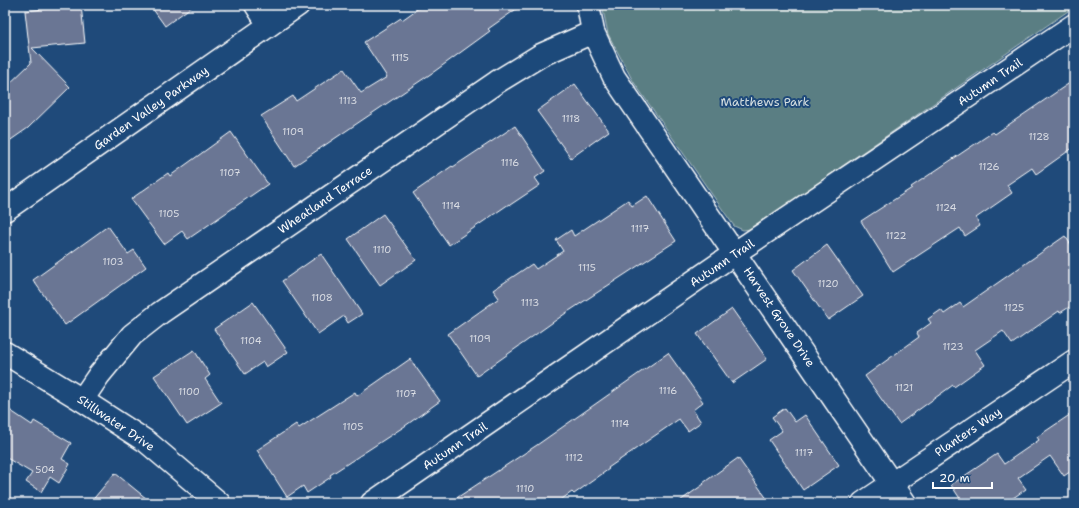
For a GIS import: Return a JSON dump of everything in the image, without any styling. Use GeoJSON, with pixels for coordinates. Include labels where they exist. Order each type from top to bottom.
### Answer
{"type":"FeatureCollection","features":[{"type":"Feature","properties":{"kind":"street"},"geometry":{"type":"LineString","coordinates":[[256,5],[270,25]]}},
{"type":"Feature","properties":{"kind":"street","name":"Garden Valley Parkway"},"geometry":{"type":"LineString","coordinates":[[5,210],[298,5]]}},
{"type":"Feature","properties":{"kind":"street","name":"Harvest Grove Drive"},"geometry":{"type":"LineString","coordinates":[[588,5],[593,32],[614,77],[905,503]]}},
{"type":"Feature","properties":{"kind":"street","name":"Autumn Trail"},"geometry":{"type":"LineString","coordinates":[[372,503],[735,253],[1074,25]]}},
{"type":"Feature","properties":{"kind":"street","name":"Wheatland Terrace"},"geometry":{"type":"LineString","coordinates":[[82,400],[99,375],[132,335],[160,314],[497,82],[541,55],[593,32]]}},
{"type":"Feature","properties":{"kind":"street","name":"Stillwater Drive"},"geometry":{"type":"LineString","coordinates":[[5,353],[147,442],[219,503]]}},
{"type":"Feature","properties":{"kind":"street","name":"Planters Way"},"geometry":{"type":"LineString","coordinates":[[863,503],[1074,361]]}},
{"type":"Feature","properties":{"kind":"green space","name":"Matthews Park"},"geometry":{"type":"Polygon","coordinates":[[[602,5],[1074,5],[1074,7],[751,229],[743,230],[734,226],[633,81],[608,34],[602,5]]]}},
{"type":"Feature","properties":{"kind":"building"},"geometry":{"type":"Polygon","coordinates":[[[81,5],[85,43],[32,48],[70,87],[28,128],[5,144],[5,88],[31,63],[25,11],[81,5]]]}},
{"type":"Feature","properties":{"kind":"building"},"geometry":{"type":"Polygon","coordinates":[[[150,5],[194,5],[165,26],[150,5]]]}},
{"type":"Feature","properties":{"kind":"building"},"geometry":{"type":"Polygon","coordinates":[[[423,5],[522,5],[488,29],[490,31],[435,71],[294,166],[261,116],[293,96],[296,101],[344,69],[361,93],[387,77],[364,42],[401,18],[402,20],[423,5]]]}},
{"type":"Feature","properties":{"kind":"building"},"geometry":{"type":"Polygon","coordinates":[[[1074,80],[1074,147],[1036,174],[1032,168],[1007,185],[1012,193],[976,218],[980,226],[965,236],[960,228],[893,272],[861,221],[993,132],[995,134],[1074,80]]]}},
{"type":"Feature","properties":{"kind":"building"},"geometry":{"type":"Polygon","coordinates":[[[575,84],[609,131],[571,158],[537,111],[575,84]]]}},
{"type":"Feature","properties":{"kind":"building"},"geometry":{"type":"Polygon","coordinates":[[[515,126],[545,171],[535,178],[540,185],[510,205],[509,204],[449,245],[413,193],[515,126]]]}},
{"type":"Feature","properties":{"kind":"building"},"geometry":{"type":"Polygon","coordinates":[[[231,132],[268,184],[188,239],[182,231],[164,244],[131,199],[168,173],[170,176],[231,132]]]}},
{"type":"Feature","properties":{"kind":"building"},"geometry":{"type":"Polygon","coordinates":[[[647,196],[676,241],[566,313],[477,376],[448,334],[499,298],[493,290],[532,264],[536,269],[563,251],[556,240],[571,230],[574,236],[628,200],[632,206],[647,196]]]}},
{"type":"Feature","properties":{"kind":"building"},"geometry":{"type":"Polygon","coordinates":[[[383,214],[416,260],[380,285],[348,239],[383,214]]]}},
{"type":"Feature","properties":{"kind":"building"},"geometry":{"type":"Polygon","coordinates":[[[108,226],[128,254],[134,250],[146,267],[65,325],[33,280],[108,226]]]}},
{"type":"Feature","properties":{"kind":"building"},"geometry":{"type":"Polygon","coordinates":[[[1065,236],[1074,249],[1074,304],[1060,313],[1059,311],[1012,344],[1003,331],[975,350],[985,365],[954,387],[953,385],[899,424],[865,376],[919,337],[917,333],[931,323],[928,319],[941,310],[944,314],[960,303],[963,307],[1065,236]]]}},
{"type":"Feature","properties":{"kind":"building"},"geometry":{"type":"Polygon","coordinates":[[[827,245],[863,296],[828,320],[793,270],[827,245]]]}},
{"type":"Feature","properties":{"kind":"building"},"geometry":{"type":"Polygon","coordinates":[[[321,254],[362,314],[348,323],[344,316],[318,334],[282,281],[321,254]]]}},
{"type":"Feature","properties":{"kind":"building"},"geometry":{"type":"Polygon","coordinates":[[[253,302],[288,352],[266,367],[263,362],[245,374],[214,329],[253,302]]]}},
{"type":"Feature","properties":{"kind":"building"},"geometry":{"type":"Polygon","coordinates":[[[732,309],[767,359],[732,383],[697,334],[732,309]]]}},
{"type":"Feature","properties":{"kind":"building"},"geometry":{"type":"Polygon","coordinates":[[[194,350],[210,375],[205,379],[221,403],[187,425],[154,376],[194,350]]]}},
{"type":"Feature","properties":{"kind":"building"},"geometry":{"type":"Polygon","coordinates":[[[668,353],[703,402],[693,410],[701,422],[688,431],[679,419],[608,468],[609,469],[574,494],[572,492],[556,503],[449,503],[537,445],[668,353]]]}},
{"type":"Feature","properties":{"kind":"building"},"geometry":{"type":"Polygon","coordinates":[[[410,359],[440,401],[405,426],[330,475],[331,477],[307,493],[303,486],[287,497],[257,450],[296,424],[299,428],[355,392],[357,396],[410,359]]]}},
{"type":"Feature","properties":{"kind":"building"},"geometry":{"type":"Polygon","coordinates":[[[5,407],[32,425],[34,421],[71,443],[62,459],[70,464],[59,483],[50,477],[41,492],[26,482],[32,473],[5,457],[5,407]]]}},
{"type":"Feature","properties":{"kind":"building"},"geometry":{"type":"Polygon","coordinates":[[[785,408],[795,422],[805,415],[839,465],[803,490],[769,440],[782,431],[772,417],[785,408]]]}},
{"type":"Feature","properties":{"kind":"building"},"geometry":{"type":"Polygon","coordinates":[[[1074,412],[1074,469],[1064,476],[1050,456],[1018,478],[1026,489],[1006,503],[963,503],[951,485],[997,454],[1004,464],[1039,440],[1037,437],[1074,412]]]}},
{"type":"Feature","properties":{"kind":"building"},"geometry":{"type":"Polygon","coordinates":[[[738,458],[770,503],[677,503],[704,484],[703,483],[738,458]]]}},
{"type":"Feature","properties":{"kind":"building"},"geometry":{"type":"Polygon","coordinates":[[[115,473],[152,503],[90,503],[115,473]]]}}]}
